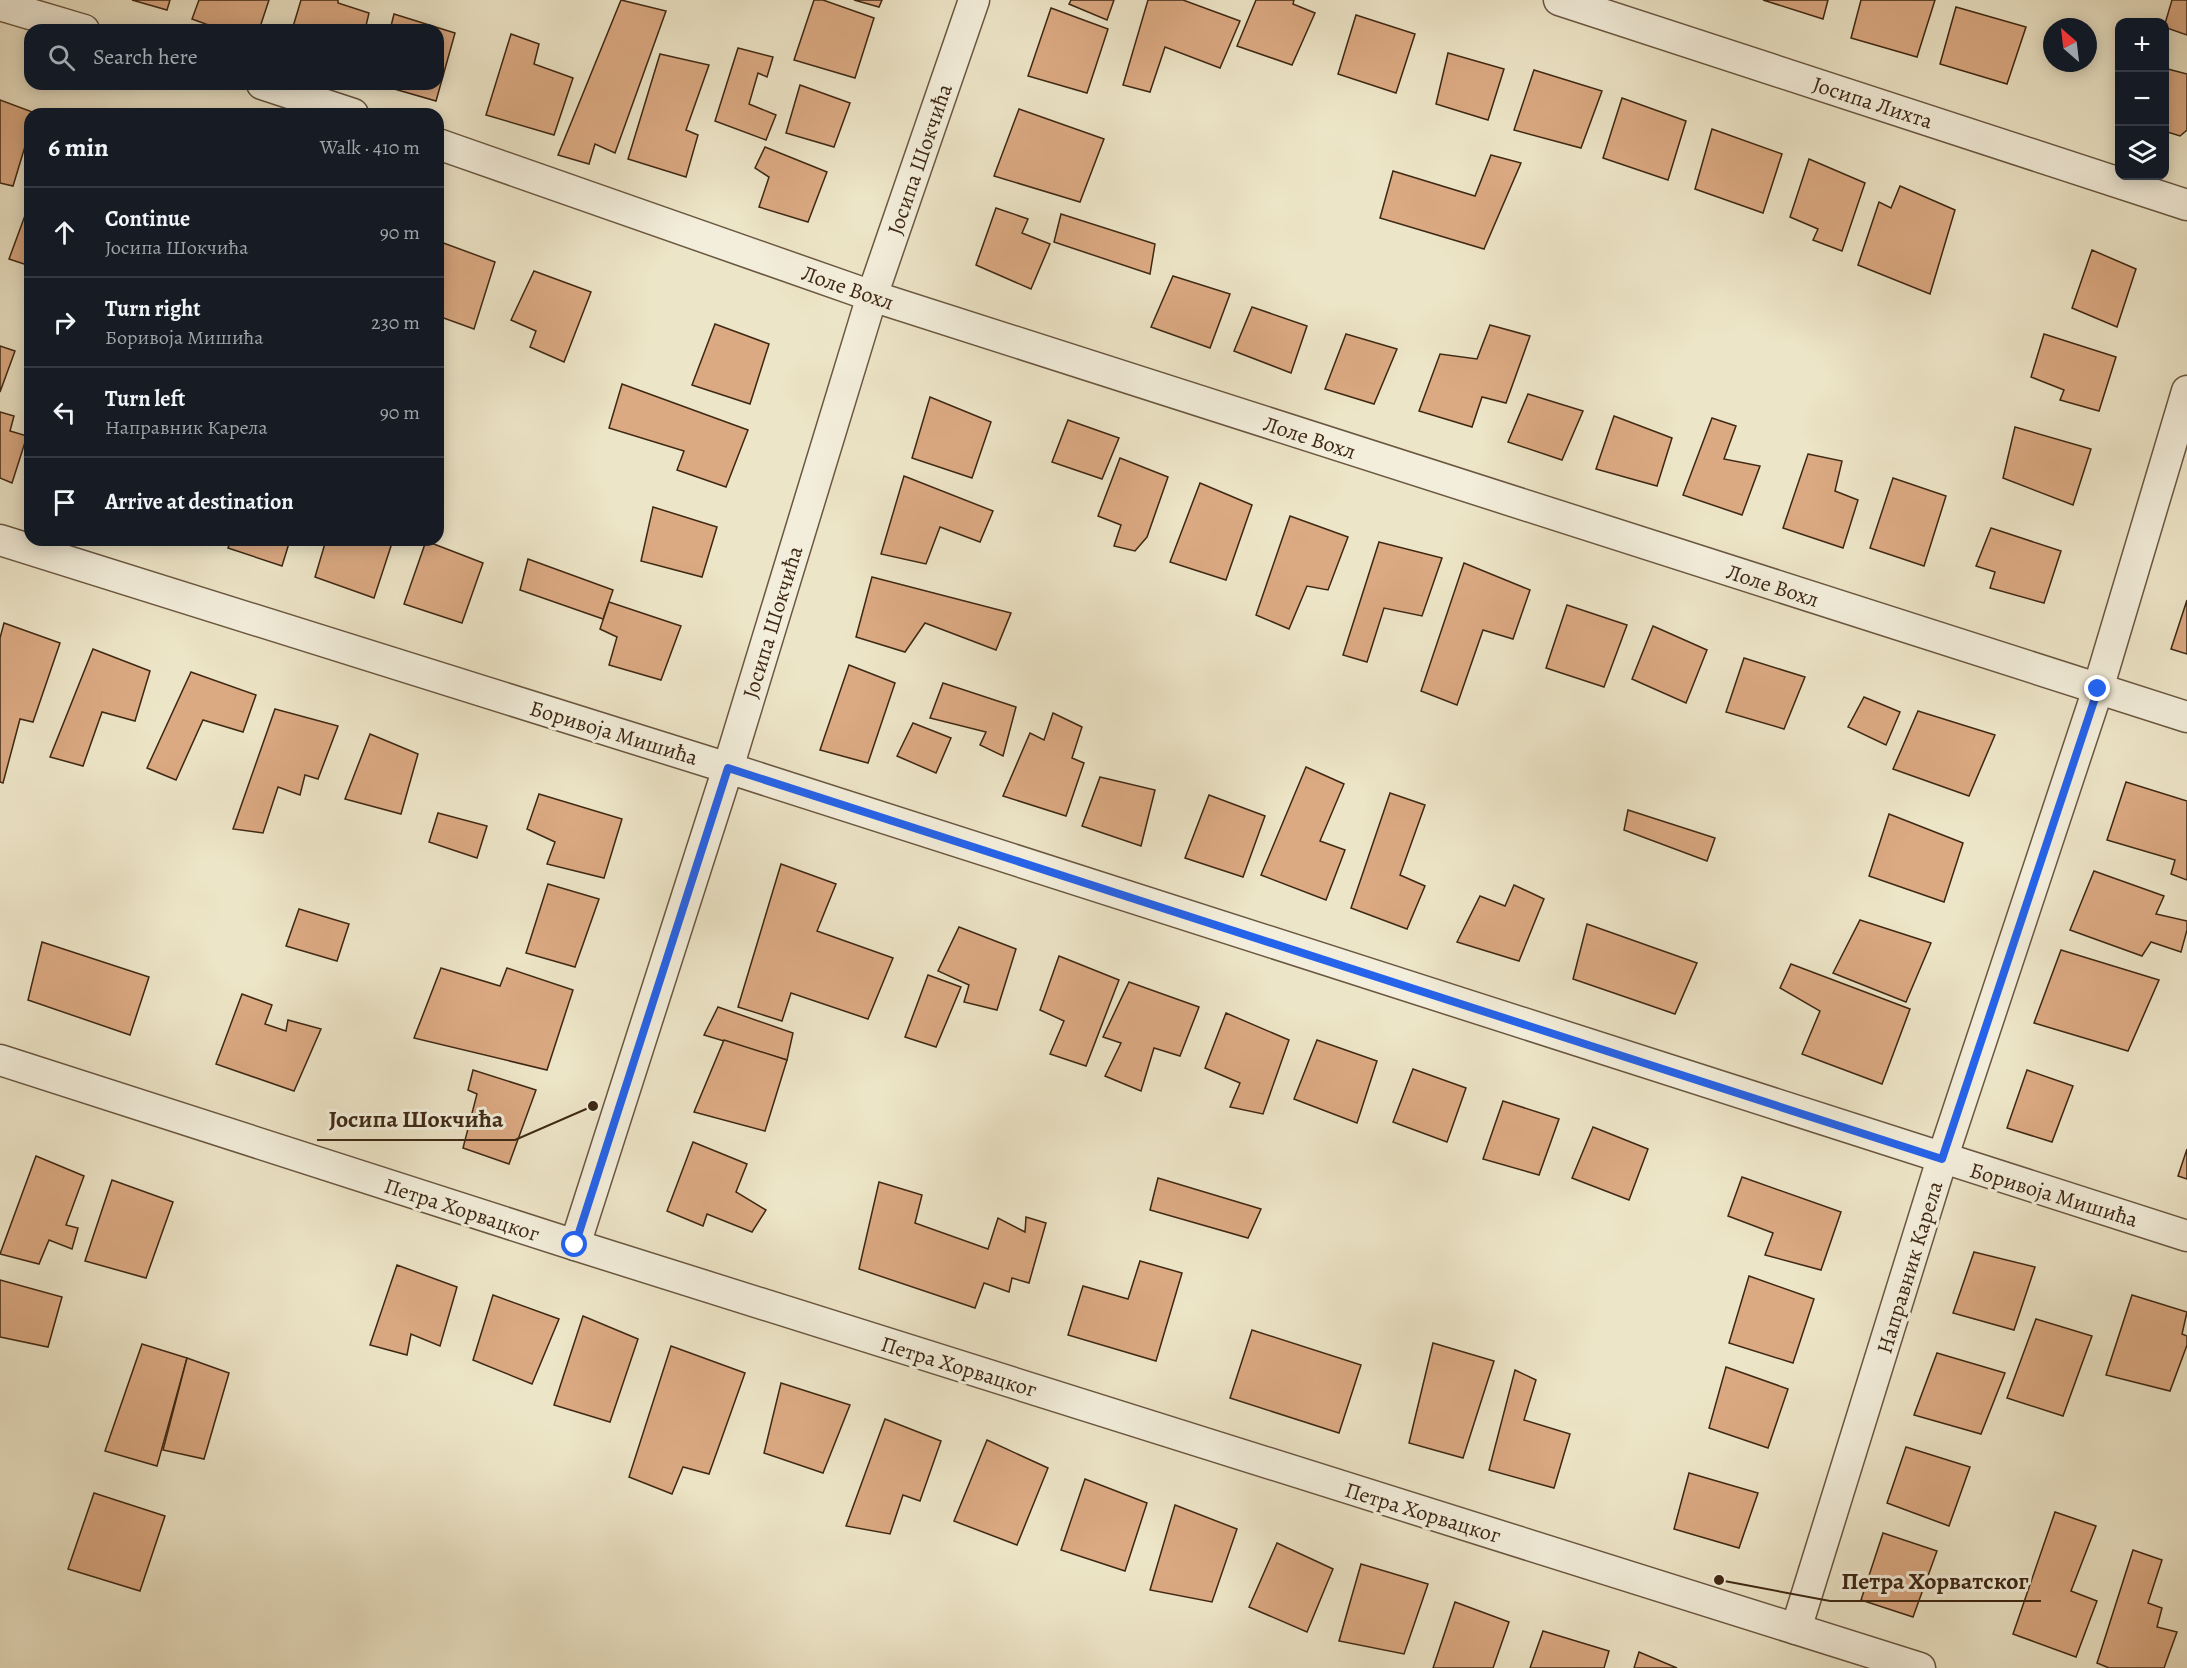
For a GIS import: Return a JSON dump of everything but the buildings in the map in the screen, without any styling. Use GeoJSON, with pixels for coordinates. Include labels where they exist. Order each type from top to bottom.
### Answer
{"type":"FeatureCollection","features":[{"type":"Feature","properties":{"kind":"street","name":"Јосипа Шокчића"},"geometry":{"type":"LineString","coordinates":[[575,1245],[728,768],[872,296],[974,0]]}},
{"type":"Feature","properties":{"kind":"street","name":"Јосипа Лихта"},"geometry":{"type":"LineString","coordinates":[[1559,0],[2187,205]]}},
{"type":"Feature","properties":{"kind":"street"},"geometry":{"type":"LineString","coordinates":[[0,5],[64,24]]}},
{"type":"Feature","properties":{"kind":"street"},"geometry":{"type":"LineString","coordinates":[[280,90],[335,108]]}},
{"type":"Feature","properties":{"kind":"street","name":"Лоле Вохл"},"geometry":{"type":"LineString","coordinates":[[444,146],[872,296],[2187,717]]}},
{"type":"Feature","properties":{"kind":"street","name":"Направник Карела"},"geometry":{"type":"LineString","coordinates":[[1796,1629],[1942,1159],[2098,689],[2187,391]]}},
{"type":"Feature","properties":{"kind":"street","name":"Боривоја Мишића"},"geometry":{"type":"LineString","coordinates":[[0,540],[728,768],[2187,1236]]}},
{"type":"Feature","properties":{"kind":"street","name":"Петра Хорвацког"},"geometry":{"type":"LineString","coordinates":[[0,1060],[575,1245],[1920,1668]]}},
{"type":"Feature","properties":{"kind":"place","name":"Јосипа Шокчића"},"geometry":{"type":"Point","coordinates":[593,1106]}},
{"type":"Feature","properties":{"kind":"place","name":"Петра Хорватског"},"geometry":{"type":"Point","coordinates":[1719,1580]}},
{"type":"Feature","properties":{"kind":"route"},"geometry":{"type":"LineString","coordinates":[[575,1245],[728,768],[1942,1159],[2098,689]]}}]}
